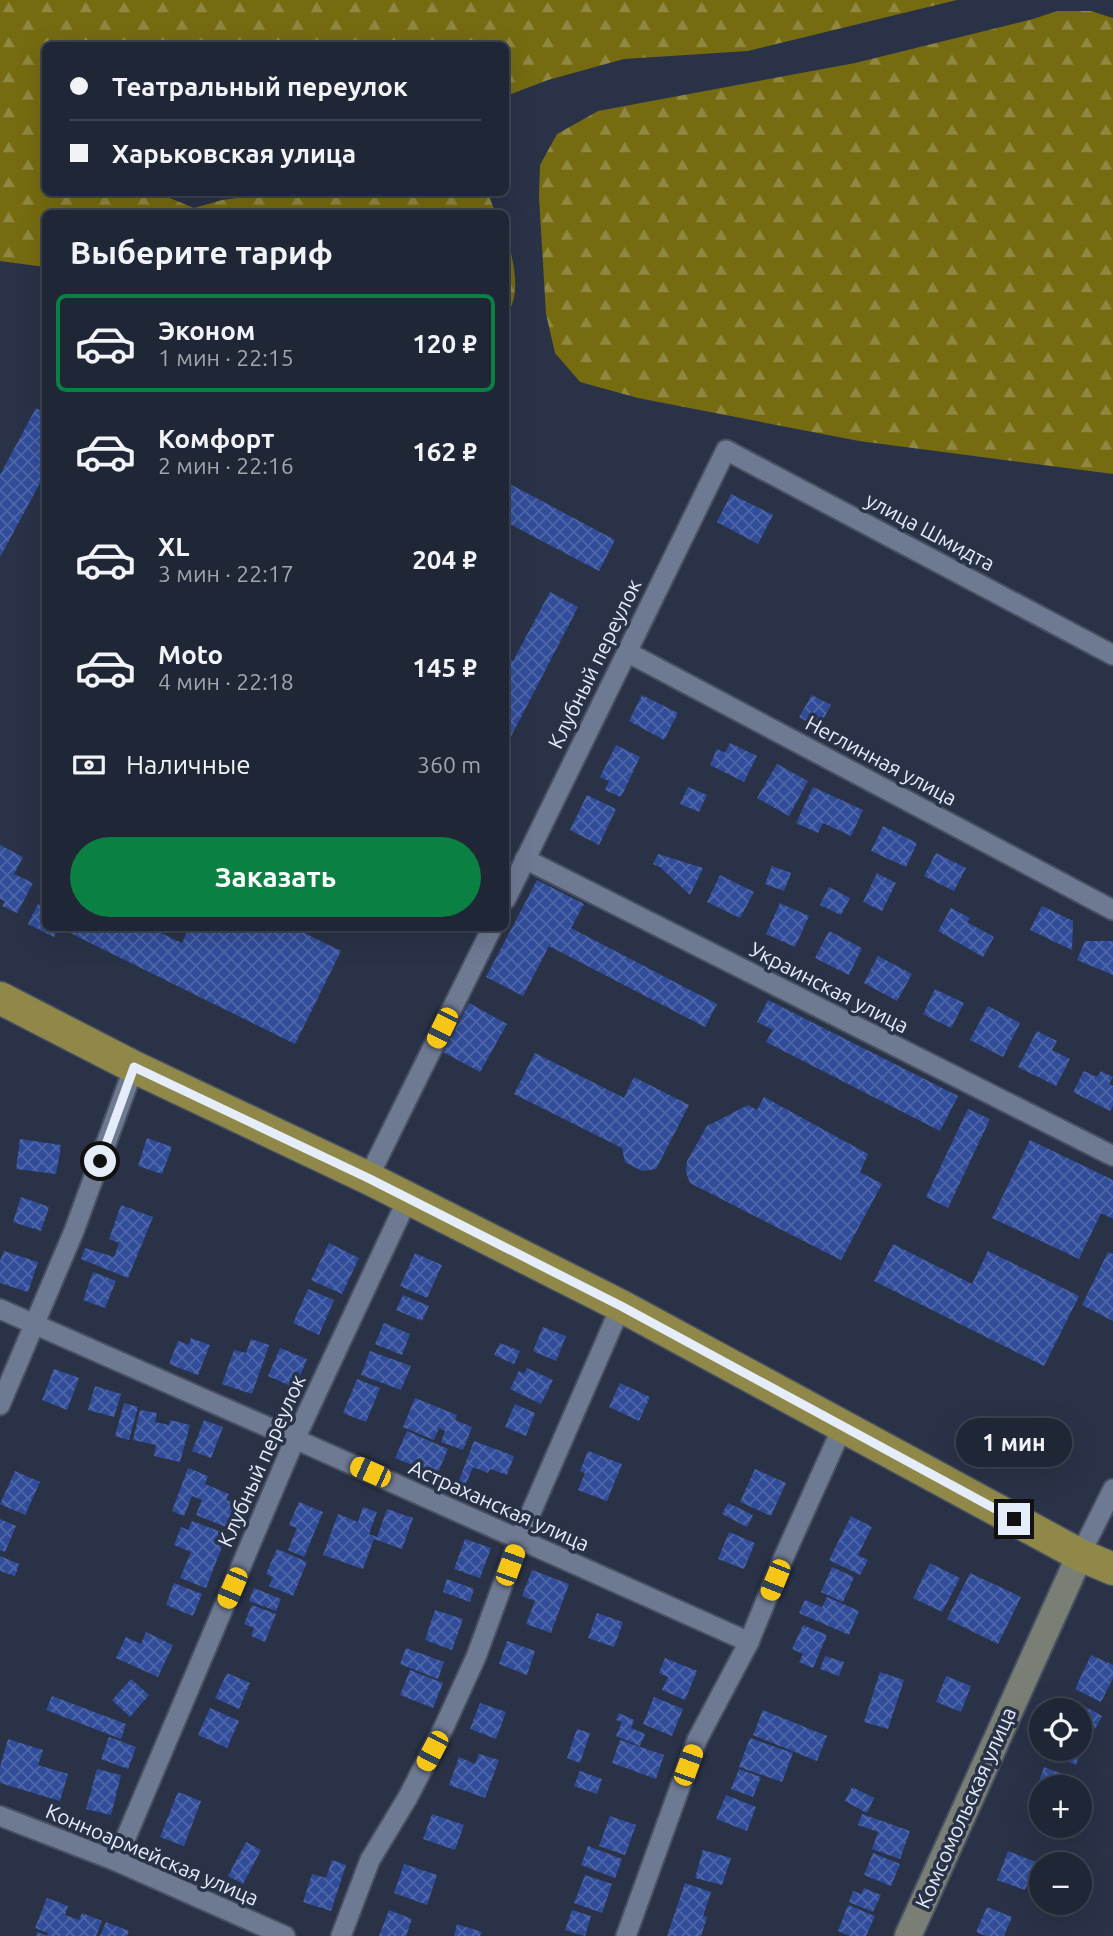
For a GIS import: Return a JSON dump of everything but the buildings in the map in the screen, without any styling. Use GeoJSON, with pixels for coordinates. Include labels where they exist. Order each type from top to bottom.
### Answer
{"type":"FeatureCollection","features":[{"type":"Feature","properties":{"kind":"highway"},"geometry":{"type":"LineString","coordinates":[[0,998],[134,1067],[368,1178],[621,1306],[1080,1555],[1113,1569]]}},
{"type":"Feature","properties":{"kind":"highway"},"geometry":{"type":"LineString","coordinates":[[1080,1555],[1113,1582]]}},
{"type":"Feature","properties":{"kind":"main road","name":"Комсомольская улица"},"geometry":{"type":"LineString","coordinates":[[908,1936],[1080,1555]]}},
{"type":"Feature","properties":{"kind":"street","name":"Клубный переулок"},"geometry":{"type":"LineString","coordinates":[[509,893],[726,450]]}},
{"type":"Feature","properties":{"kind":"street","name":"улица Шмидта"},"geometry":{"type":"LineString","coordinates":[[726,450],[1113,655]]}},
{"type":"Feature","properties":{"kind":"street","name":"Неглинная улица"},"geometry":{"type":"LineString","coordinates":[[627,652],[1113,909]]}},
{"type":"Feature","properties":{"kind":"street","name":"Украинская улица"},"geometry":{"type":"LineString","coordinates":[[525,859],[1113,1156]]}},
{"type":"Feature","properties":{"kind":"street"},"geometry":{"type":"LineString","coordinates":[[368,1178],[491,931]]}},
{"type":"Feature","properties":{"kind":"street"},"geometry":{"type":"LineString","coordinates":[[0,1405],[74,1231],[134,1067]]}},
{"type":"Feature","properties":{"kind":"street","name":"Клубный переулок"},"geometry":{"type":"LineString","coordinates":[[116,1861],[295,1438],[408,1198]]}},
{"type":"Feature","properties":{"kind":"street"},"geometry":{"type":"LineString","coordinates":[[341,1936],[370,1860],[408,1797],[476,1657],[519,1540],[621,1306]]}},
{"type":"Feature","properties":{"kind":"street","name":"Астраханская улица"},"geometry":{"type":"LineString","coordinates":[[0,1309],[749,1642]]}},
{"type":"Feature","properties":{"kind":"street"},"geometry":{"type":"LineString","coordinates":[[626,1936],[697,1740],[749,1642],[783,1559],[844,1426]]}},
{"type":"Feature","properties":{"kind":"street","name":"Комсомольская улица"},"geometry":{"type":"LineString","coordinates":[[1080,1555],[1113,1489]]}},
{"type":"Feature","properties":{"kind":"street","name":"Конноармейская улица"},"geometry":{"type":"LineString","coordinates":[[0,1816],[116,1861],[285,1936]]}},
{"type":"Feature","properties":{"kind":"green space"},"geometry":{"type":"Polygon","coordinates":[[[0,0],[957,0],[748,51],[624,59],[548,80],[509,95],[509,42],[42,42],[42,196],[165,196],[194,208],[222,200],[252,196],[489,196],[495,210],[42,210],[42,267],[0,261],[0,0]]]}},
{"type":"Feature","properties":{"kind":"green space"},"geometry":{"type":"Polygon","coordinates":[[[1057,11],[1091,11],[1113,18],[1113,474],[859,441],[638,398],[580,382],[555,353],[546,314],[539,197],[540,165],[557,134],[598,111],[855,63],[1057,11]]]}},
{"type":"Feature","properties":{"kind":"green space"},"geometry":{"type":"Polygon","coordinates":[[[509,247],[515,277],[509,310],[509,247]]]}},
{"type":"Feature","properties":{"kind":"route"},"geometry":{"type":"LineString","coordinates":[[100,1161],[134,1067],[368,1178],[621,1306],[1014,1519]]}}]}
